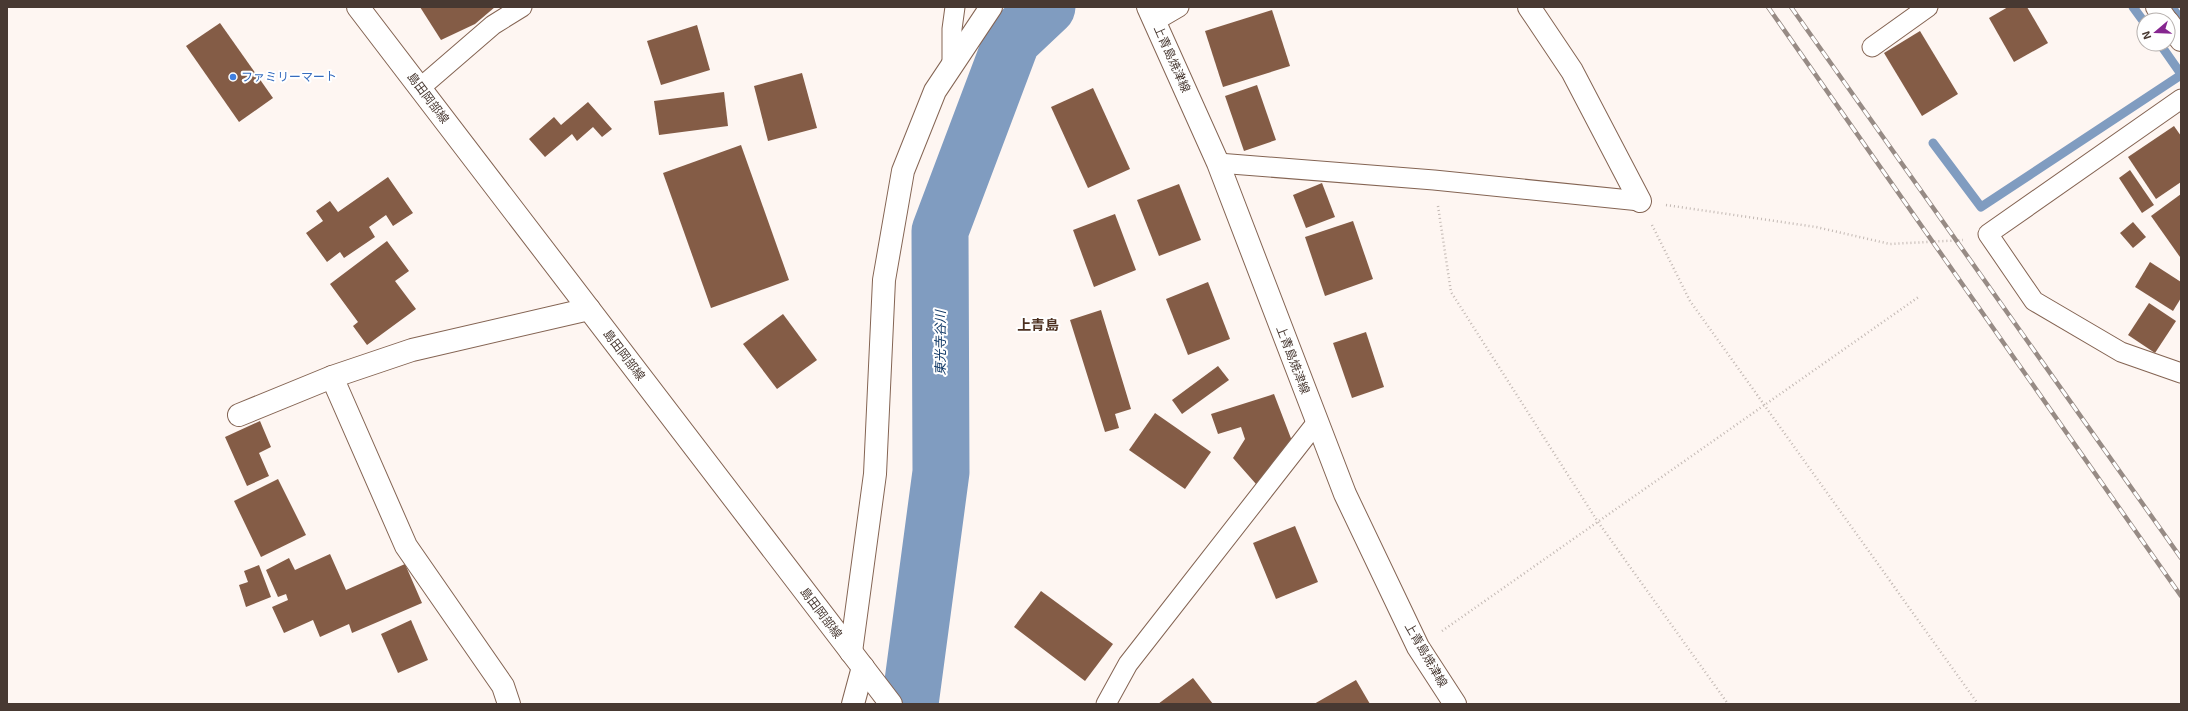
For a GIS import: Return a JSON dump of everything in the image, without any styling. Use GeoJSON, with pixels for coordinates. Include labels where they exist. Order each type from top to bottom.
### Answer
{"type":"FeatureCollection","features":[{"type":"Feature","properties":{"kind":"street","name":"島田岡部線"},"geometry":{"type":"LineString","coordinates":[[358,7],[891,704]]}},
{"type":"Feature","properties":{"kind":"street"},"geometry":{"type":"LineString","coordinates":[[853,704],[875,474],[885,272],[903,171],[935,91],[991,7]]}},
{"type":"Feature","properties":{"kind":"street"},"geometry":{"type":"LineString","coordinates":[[1529,7],[1572,71],[1640,201]]}},
{"type":"Feature","properties":{"kind":"street","name":"上青島焼津線"},"geometry":{"type":"LineString","coordinates":[[1150,12],[1218,163],[1345,494],[1418,647],[1455,704]]}},
{"type":"Feature","properties":{"kind":"street"},"geometry":{"type":"LineString","coordinates":[[239,415],[332,377],[412,350],[588,309]]}},
{"type":"Feature","properties":{"kind":"street"},"geometry":{"type":"LineString","coordinates":[[332,377],[406,546],[503,686],[509,704]]}},
{"type":"Feature","properties":{"kind":"lane"},"geometry":{"type":"LineString","coordinates":[[420,88],[493,25],[522,7]]}},
{"type":"Feature","properties":{"kind":"lane"},"geometry":{"type":"LineString","coordinates":[[952,64],[952,29],[955,7]]}},
{"type":"Feature","properties":{"kind":"lane"},"geometry":{"type":"LineString","coordinates":[[1150,12],[1179,7]]}},
{"type":"Feature","properties":{"kind":"lane"},"geometry":{"type":"LineString","coordinates":[[1872,47],[1928,7]]}},
{"type":"Feature","properties":{"kind":"lane"},"geometry":{"type":"LineString","coordinates":[[2181,99],[1988,234],[2034,301],[2121,352],[2181,373]]}},
{"type":"Feature","properties":{"kind":"lane"},"geometry":{"type":"LineString","coordinates":[[1218,163],[1434,180],[1640,201]]}},
{"type":"Feature","properties":{"kind":"lane"},"geometry":{"type":"LineString","coordinates":[[1106,704],[1128,664],[1317,422]]}},
{"type":"Feature","properties":{"kind":"path"},"geometry":{"type":"LineString","coordinates":[[1434,180],[1451,292],[1598,522],[1728,704]]}},
{"type":"Feature","properties":{"kind":"path"},"geometry":{"type":"LineString","coordinates":[[1640,201],[1816,227],[1890,244],[1957,241],[1988,234]]}},
{"type":"Feature","properties":{"kind":"path"},"geometry":{"type":"LineString","coordinates":[[1640,201],[1690,301],[1978,704]]}},
{"type":"Feature","properties":{"kind":"path"},"geometry":{"type":"LineString","coordinates":[[1418,647],[1920,296]]}},
{"type":"Feature","properties":{"kind":"building"},"geometry":{"type":"Polygon","coordinates":[[[420,7],[495,7],[475,24],[441,40],[420,7]]]}},
{"type":"Feature","properties":{"kind":"building"},"geometry":{"type":"Polygon","coordinates":[[[2008,7],[2027,7],[2048,43],[2014,62],[1989,18],[2008,7]]]}},
{"type":"Feature","properties":{"kind":"building"},"geometry":{"type":"Polygon","coordinates":[[[1272,10],[1290,66],[1223,87],[1205,31],[1272,10]]]}},
{"type":"Feature","properties":{"kind":"building"},"geometry":{"type":"Polygon","coordinates":[[[220,23],[273,98],[239,122],[186,46],[220,23]]]}},
{"type":"Feature","properties":{"kind":"building"},"geometry":{"type":"Polygon","coordinates":[[[697,25],[710,70],[661,85],[647,41],[697,25]]]}},
{"type":"Feature","properties":{"kind":"building"},"geometry":{"type":"Polygon","coordinates":[[[1920,31],[1958,94],[1922,116],[1884,53],[1920,31]]]}},
{"type":"Feature","properties":{"kind":"building"},"geometry":{"type":"Polygon","coordinates":[[[802,73],[817,128],[768,141],[754,86],[802,73]]]}},
{"type":"Feature","properties":{"kind":"building"},"geometry":{"type":"Polygon","coordinates":[[[1257,85],[1276,140],[1244,151],[1225,96],[1257,85]]]}},
{"type":"Feature","properties":{"kind":"building"},"geometry":{"type":"Polygon","coordinates":[[[1093,88],[1130,169],[1088,188],[1051,107],[1093,88]]]}},
{"type":"Feature","properties":{"kind":"building"},"geometry":{"type":"Polygon","coordinates":[[[724,92],[728,126],[659,135],[654,101],[724,92]]]}},
{"type":"Feature","properties":{"kind":"building"},"geometry":{"type":"Polygon","coordinates":[[[588,102],[612,129],[602,137],[593,127],[577,141],[572,134],[545,157],[529,139],[554,117],[561,125],[588,102]]]}},
{"type":"Feature","properties":{"kind":"building"},"geometry":{"type":"Polygon","coordinates":[[[2174,126],[2181,136],[2181,182],[2156,199],[2128,157],[2174,126]]]}},
{"type":"Feature","properties":{"kind":"building"},"geometry":{"type":"Polygon","coordinates":[[[741,145],[789,280],[711,308],[663,173],[741,145]]]}},
{"type":"Feature","properties":{"kind":"building"},"geometry":{"type":"Polygon","coordinates":[[[2130,170],[2154,205],[2142,213],[2119,178],[2130,170]]]}},
{"type":"Feature","properties":{"kind":"building"},"geometry":{"type":"Polygon","coordinates":[[[388,177],[413,213],[393,226],[386,215],[369,227],[375,237],[344,258],[340,252],[327,262],[306,233],[323,221],[316,211],[330,201],[338,212],[388,177]]]}},
{"type":"Feature","properties":{"kind":"building"},"geometry":{"type":"Polygon","coordinates":[[[1322,183],[1335,217],[1306,228],[1293,195],[1322,183]]]}},
{"type":"Feature","properties":{"kind":"building"},"geometry":{"type":"Polygon","coordinates":[[[1179,184],[1201,240],[1159,256],[1137,200],[1179,184]]]}},
{"type":"Feature","properties":{"kind":"building"},"geometry":{"type":"Polygon","coordinates":[[[2181,194],[2181,256],[2180,257],[2151,216],[2181,194]]]}},
{"type":"Feature","properties":{"kind":"building"},"geometry":{"type":"Polygon","coordinates":[[[1115,214],[1136,270],[1094,287],[1073,230],[1115,214]]]}},
{"type":"Feature","properties":{"kind":"building"},"geometry":{"type":"Polygon","coordinates":[[[1353,221],[1373,279],[1325,296],[1305,237],[1353,221]]]}},
{"type":"Feature","properties":{"kind":"building"},"geometry":{"type":"Polygon","coordinates":[[[2133,222],[2146,237],[2133,248],[2120,233],[2133,222]]]}},
{"type":"Feature","properties":{"kind":"building"},"geometry":{"type":"Polygon","coordinates":[[[387,241],[409,271],[395,281],[416,309],[367,345],[353,326],[358,322],[330,284],[387,241]]]}},
{"type":"Feature","properties":{"kind":"building"},"geometry":{"type":"Polygon","coordinates":[[[2150,262],[2181,282],[2181,298],[2173,311],[2135,287],[2150,262]]]}},
{"type":"Feature","properties":{"kind":"building"},"geometry":{"type":"Polygon","coordinates":[[[1208,282],[1230,339],[1188,355],[1166,299],[1208,282]]]}},
{"type":"Feature","properties":{"kind":"building"},"geometry":{"type":"Polygon","coordinates":[[[2149,303],[2176,321],[2155,353],[2128,335],[2149,303]]]}},
{"type":"Feature","properties":{"kind":"building"},"geometry":{"type":"Polygon","coordinates":[[[1101,310],[1131,409],[1115,414],[1119,428],[1105,432],[1070,320],[1101,310]]]}},
{"type":"Feature","properties":{"kind":"building"},"geometry":{"type":"Polygon","coordinates":[[[783,314],[817,360],[777,389],[743,344],[783,314]]]}},
{"type":"Feature","properties":{"kind":"building"},"geometry":{"type":"Polygon","coordinates":[[[1366,332],[1384,387],[1352,398],[1333,343],[1366,332]]]}},
{"type":"Feature","properties":{"kind":"building"},"geometry":{"type":"Polygon","coordinates":[[[1218,366],[1229,380],[1182,414],[1172,400],[1218,366]]]}},
{"type":"Feature","properties":{"kind":"building"},"geometry":{"type":"Polygon","coordinates":[[[1274,394],[1292,441],[1256,484],[1233,458],[1245,439],[1241,427],[1218,434],[1211,414],[1274,394]]]}},
{"type":"Feature","properties":{"kind":"building"},"geometry":{"type":"Polygon","coordinates":[[[1155,413],[1211,452],[1185,489],[1129,450],[1155,413]]]}},
{"type":"Feature","properties":{"kind":"building"},"geometry":{"type":"Polygon","coordinates":[[[260,421],[271,447],[259,453],[269,476],[247,486],[225,437],[260,421]]]}},
{"type":"Feature","properties":{"kind":"building"},"geometry":{"type":"Polygon","coordinates":[[[278,479],[306,535],[261,557],[234,501],[278,479]]]}},
{"type":"Feature","properties":{"kind":"building"},"geometry":{"type":"Polygon","coordinates":[[[1295,526],[1318,582],[1276,599],[1253,543],[1295,526]]]}},
{"type":"Feature","properties":{"kind":"building"},"geometry":{"type":"Polygon","coordinates":[[[330,554],[346,590],[405,564],[422,603],[352,633],[349,624],[320,637],[313,620],[284,633],[272,607],[288,600],[286,594],[278,597],[266,570],[289,558],[295,570],[330,554]]]}},
{"type":"Feature","properties":{"kind":"building"},"geometry":{"type":"Polygon","coordinates":[[[259,565],[271,597],[246,607],[239,585],[248,582],[244,571],[259,565]]]}},
{"type":"Feature","properties":{"kind":"building"},"geometry":{"type":"Polygon","coordinates":[[[1041,591],[1113,644],[1085,681],[1014,627],[1041,591]]]}},
{"type":"Feature","properties":{"kind":"building"},"geometry":{"type":"Polygon","coordinates":[[[411,620],[428,660],[398,673],[381,634],[411,620]]]}},
{"type":"Feature","properties":{"kind":"building"},"geometry":{"type":"Polygon","coordinates":[[[1193,678],[1213,704],[1158,704],[1193,678]]]}},
{"type":"Feature","properties":{"kind":"building"},"geometry":{"type":"Polygon","coordinates":[[[1356,680],[1370,704],[1314,704],[1356,680]]]}},
{"type":"Feature","properties":{"kind":"waterway","name":"東光寺谷川"},"geometry":{"type":"LineString","coordinates":[[910,704],[941,472],[940,231],[1012,40],[1047,7]]}},
{"type":"Feature","properties":{"kind":"waterway"},"geometry":{"type":"LineString","coordinates":[[2133,7],[2137,12]]}},
{"type":"Feature","properties":{"kind":"waterway"},"geometry":{"type":"LineString","coordinates":[[2172,7],[2181,20]]}},
{"type":"Feature","properties":{"kind":"waterway"},"geometry":{"type":"LineString","coordinates":[[2166,52],[2181,74]]}},
{"type":"Feature","properties":{"kind":"waterway"},"geometry":{"type":"LineString","coordinates":[[1933,143],[1981,207],[2181,75]]}},
{"type":"Feature","properties":{"kind":"waterway"},"geometry":{"type":"LineString","coordinates":[[892,703],[893,696],[912,684]]}},
{"type":"Feature","properties":{"kind":"railway"},"geometry":{"type":"LineString","coordinates":[[1768,7],[2181,596]]}},
{"type":"Feature","properties":{"kind":"railway"},"geometry":{"type":"LineString","coordinates":[[1791,7],[2181,558]]}},
{"type":"Feature","properties":{"kind":"place","name":"ファミリーマート"},"geometry":{"type":"Point","coordinates":[233,77]}},
{"type":"Feature","properties":{"kind":"district","name":"上青島"},"geometry":{"type":"Point","coordinates":[1038,325]}}]}
